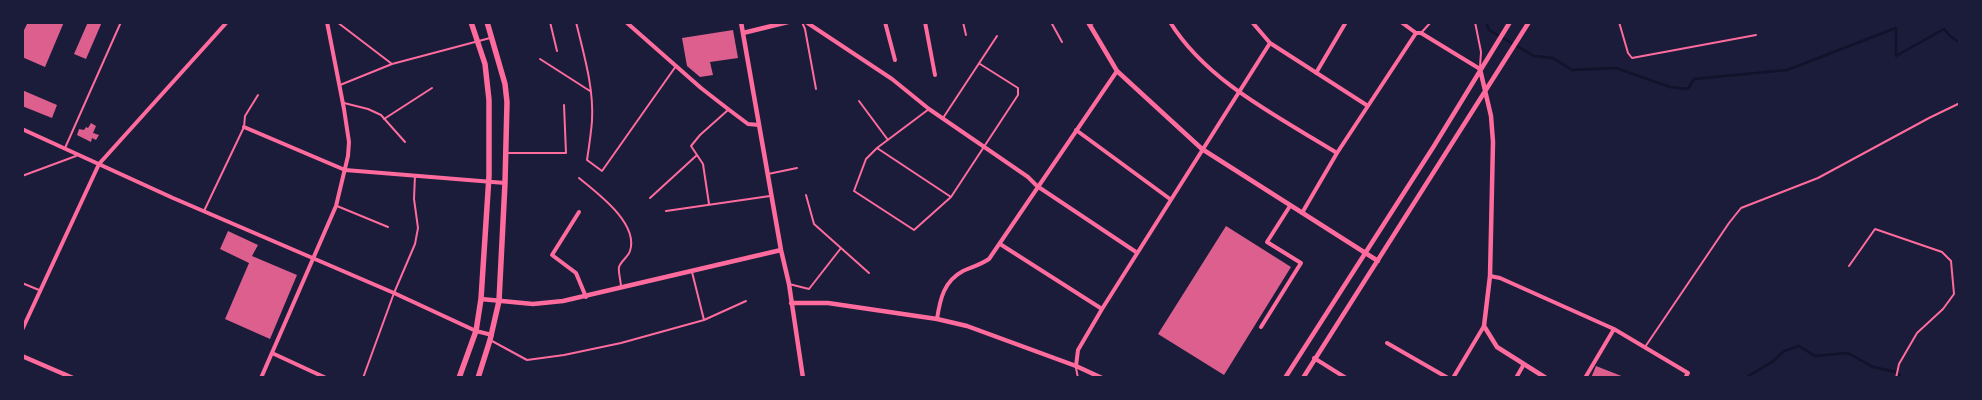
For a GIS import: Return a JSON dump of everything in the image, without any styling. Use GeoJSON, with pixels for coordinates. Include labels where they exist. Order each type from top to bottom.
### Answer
{"type":"FeatureCollection","features":[{"type":"Feature","properties":{"kind":"main road"},"geometry":{"type":"LineString","coordinates":[[459,378],[476,331],[481,299],[488,181],[489,100],[484,56],[471,22]]}},
{"type":"Feature","properties":{"kind":"main road"},"geometry":{"type":"LineString","coordinates":[[478,378],[491,338],[499,301],[506,154],[507,102],[505,84],[487,22]]}},
{"type":"Feature","properties":{"kind":"street"},"geometry":{"type":"LineString","coordinates":[[22,330],[99,164],[227,22]]}},
{"type":"Feature","properties":{"kind":"street"},"geometry":{"type":"LineString","coordinates":[[261,378],[336,206],[345,170],[349,142],[327,22]]}},
{"type":"Feature","properties":{"kind":"street"},"geometry":{"type":"LineString","coordinates":[[626,22],[728,109],[748,124],[759,125]]}},
{"type":"Feature","properties":{"kind":"street"},"geometry":{"type":"LineString","coordinates":[[741,22],[781,250],[789,284],[803,378]]}},
{"type":"Feature","properties":{"kind":"street"},"geometry":{"type":"LineString","coordinates":[[743,33],[788,22]]}},
{"type":"Feature","properties":{"kind":"street"},"geometry":{"type":"LineString","coordinates":[[804,22],[892,79],[929,109],[1028,177],[1037,186],[1136,252]]}},
{"type":"Feature","properties":{"kind":"street"},"geometry":{"type":"LineString","coordinates":[[885,22],[896,60]]}},
{"type":"Feature","properties":{"kind":"street"},"geometry":{"type":"LineString","coordinates":[[925,22],[935,75]]}},
{"type":"Feature","properties":{"kind":"street"},"geometry":{"type":"LineString","coordinates":[[1170,22],[1180,39],[1218,76],[1238,91],[1337,153]]}},
{"type":"Feature","properties":{"kind":"street"},"geometry":{"type":"LineString","coordinates":[[1252,22],[1270,43],[1368,106]]}},
{"type":"Feature","properties":{"kind":"street"},"geometry":{"type":"LineString","coordinates":[[1401,22],[1480,69],[1491,116],[1493,142],[1490,276],[1484,326],[1453,378]]}},
{"type":"Feature","properties":{"kind":"street"},"geometry":{"type":"LineString","coordinates":[[1285,378],[1366,253],[1510,22]]}},
{"type":"Feature","properties":{"kind":"street"},"geometry":{"type":"LineString","coordinates":[[1302,378],[1529,22]]}},
{"type":"Feature","properties":{"kind":"street"},"geometry":{"type":"LineString","coordinates":[[1091,23],[1117,72],[1202,149],[1378,261]]}},
{"type":"Feature","properties":{"kind":"street"},"geometry":{"type":"LineString","coordinates":[[1316,73],[1344,23]]}},
{"type":"Feature","properties":{"kind":"street"},"geometry":{"type":"LineString","coordinates":[[1302,213],[1337,153],[1418,33]]}},
{"type":"Feature","properties":{"kind":"street"},"geometry":{"type":"LineString","coordinates":[[1076,366],[1078,350],[1136,252],[1270,43]]}},
{"type":"Feature","properties":{"kind":"street"},"geometry":{"type":"LineString","coordinates":[[937,319],[939,302],[946,286],[962,272],[977,267],[989,260],[1037,186],[1117,72]]}},
{"type":"Feature","properties":{"kind":"street"},"geometry":{"type":"LineString","coordinates":[[244,127],[345,170],[505,182]]}},
{"type":"Feature","properties":{"kind":"street"},"geometry":{"type":"LineString","coordinates":[[22,129],[204,211],[394,293],[491,338]]}},
{"type":"Feature","properties":{"kind":"street"},"geometry":{"type":"LineString","coordinates":[[1076,130],[1170,199]]}},
{"type":"Feature","properties":{"kind":"street"},"geometry":{"type":"LineString","coordinates":[[1261,327],[1301,264],[1267,242],[1290,206]]}},
{"type":"Feature","properties":{"kind":"street"},"geometry":{"type":"LineString","coordinates":[[579,212],[552,255],[576,273],[586,297]]}},
{"type":"Feature","properties":{"kind":"street"},"geometry":{"type":"LineString","coordinates":[[1000,244],[1102,309]]}},
{"type":"Feature","properties":{"kind":"street"},"geometry":{"type":"LineString","coordinates":[[481,299],[533,304],[586,297],[781,250]]}},
{"type":"Feature","properties":{"kind":"street"},"geometry":{"type":"LineString","coordinates":[[1490,276],[1500,278],[1614,329],[1688,373],[1685,378]]}},
{"type":"Feature","properties":{"kind":"street"},"geometry":{"type":"LineString","coordinates":[[791,303],[828,303],[937,319],[968,326],[1076,366],[1102,378]]}},
{"type":"Feature","properties":{"kind":"street"},"geometry":{"type":"LineString","coordinates":[[1484,326],[1497,347],[1546,378]]}},
{"type":"Feature","properties":{"kind":"street"},"geometry":{"type":"LineString","coordinates":[[1585,378],[1614,329]]}},
{"type":"Feature","properties":{"kind":"street"},"geometry":{"type":"LineString","coordinates":[[1387,343],[1448,378]]}},
{"type":"Feature","properties":{"kind":"street"},"geometry":{"type":"LineString","coordinates":[[272,353],[326,378]]}},
{"type":"Feature","properties":{"kind":"street"},"geometry":{"type":"LineString","coordinates":[[22,356],[73,378]]}},
{"type":"Feature","properties":{"kind":"street"},"geometry":{"type":"LineString","coordinates":[[1314,358],[1346,378]]}},
{"type":"Feature","properties":{"kind":"street"},"geometry":{"type":"LineString","coordinates":[[1516,378],[1524,364]]}},
{"type":"Feature","properties":{"kind":"lane"},"geometry":{"type":"LineString","coordinates":[[65,148],[121,22]]}},
{"type":"Feature","properties":{"kind":"lane"},"geometry":{"type":"LineString","coordinates":[[337,22],[392,64]]}},
{"type":"Feature","properties":{"kind":"lane"},"geometry":{"type":"LineString","coordinates":[[550,22],[557,51]]}},
{"type":"Feature","properties":{"kind":"lane"},"geometry":{"type":"LineString","coordinates":[[576,22],[588,71],[590,90],[592,122],[586,160],[602,171],[676,66]]}},
{"type":"Feature","properties":{"kind":"lane"},"geometry":{"type":"LineString","coordinates":[[804,22],[816,89]]}},
{"type":"Feature","properties":{"kind":"lane"},"geometry":{"type":"LineString","coordinates":[[963,22],[966,35]]}},
{"type":"Feature","properties":{"kind":"lane"},"geometry":{"type":"LineString","coordinates":[[1051,22],[1062,42]]}},
{"type":"Feature","properties":{"kind":"lane"},"geometry":{"type":"LineString","coordinates":[[1418,33],[1431,22]]}},
{"type":"Feature","properties":{"kind":"lane"},"geometry":{"type":"LineString","coordinates":[[1475,22],[1481,52],[1480,69]]}},
{"type":"Feature","properties":{"kind":"lane"},"geometry":{"type":"LineString","coordinates":[[1620,22],[1628,53],[1632,58],[1756,35]]}},
{"type":"Feature","properties":{"kind":"lane"},"geometry":{"type":"LineString","coordinates":[[942,118],[997,36]]}},
{"type":"Feature","properties":{"kind":"lane"},"geometry":{"type":"LineString","coordinates":[[340,85],[392,64],[492,37]]}},
{"type":"Feature","properties":{"kind":"lane"},"geometry":{"type":"LineString","coordinates":[[540,59],[590,90]]}},
{"type":"Feature","properties":{"kind":"lane"},"geometry":{"type":"LineString","coordinates":[[929,109],[876,148],[866,159],[854,191],[914,230],[951,197],[1018,95],[1018,88],[980,64]]}},
{"type":"Feature","properties":{"kind":"lane"},"geometry":{"type":"LineString","coordinates":[[384,119],[432,88]]}},
{"type":"Feature","properties":{"kind":"lane"},"geometry":{"type":"LineString","coordinates":[[204,211],[244,127],[245,116],[258,95]]}},
{"type":"Feature","properties":{"kind":"lane"},"geometry":{"type":"LineString","coordinates":[[859,100],[888,140]]}},
{"type":"Feature","properties":{"kind":"lane"},"geometry":{"type":"LineString","coordinates":[[343,102],[368,109],[384,119],[405,142]]}},
{"type":"Feature","properties":{"kind":"lane"},"geometry":{"type":"LineString","coordinates":[[1645,347],[1741,208],[1818,178],[1960,103]]}},
{"type":"Feature","properties":{"kind":"lane"},"geometry":{"type":"LineString","coordinates":[[506,154],[566,153],[564,105]]}},
{"type":"Feature","properties":{"kind":"lane"},"geometry":{"type":"LineString","coordinates":[[708,204],[702,164],[691,146],[728,109]]}},
{"type":"Feature","properties":{"kind":"lane"},"geometry":{"type":"LineString","coordinates":[[876,148],[951,197]]}},
{"type":"Feature","properties":{"kind":"lane"},"geometry":{"type":"LineString","coordinates":[[22,176],[78,155]]}},
{"type":"Feature","properties":{"kind":"lane"},"geometry":{"type":"LineString","coordinates":[[650,198],[697,155]]}},
{"type":"Feature","properties":{"kind":"lane"},"geometry":{"type":"LineString","coordinates":[[768,174],[797,168]]}},
{"type":"Feature","properties":{"kind":"lane"},"geometry":{"type":"LineString","coordinates":[[363,378],[416,239],[418,228],[414,199],[415,175]]}},
{"type":"Feature","properties":{"kind":"lane"},"geometry":{"type":"LineString","coordinates":[[579,178],[614,208],[621,217],[630,236],[630,251],[619,267],[621,289]]}},
{"type":"Feature","properties":{"kind":"lane"},"geometry":{"type":"LineString","coordinates":[[666,211],[772,195]]}},
{"type":"Feature","properties":{"kind":"lane"},"geometry":{"type":"LineString","coordinates":[[806,195],[814,224],[869,274]]}},
{"type":"Feature","properties":{"kind":"lane"},"geometry":{"type":"LineString","coordinates":[[336,206],[388,227]]}},
{"type":"Feature","properties":{"kind":"lane"},"geometry":{"type":"LineString","coordinates":[[1849,266],[1875,229],[1942,252],[1951,261],[1954,294],[1944,309],[1917,333],[1898,364],[1896,378]]}},
{"type":"Feature","properties":{"kind":"lane"},"geometry":{"type":"LineString","coordinates":[[789,284],[810,289],[841,248]]}},
{"type":"Feature","properties":{"kind":"lane"},"geometry":{"type":"LineString","coordinates":[[692,272],[704,320]]}},
{"type":"Feature","properties":{"kind":"lane"},"geometry":{"type":"LineString","coordinates":[[22,283],[40,291]]}},
{"type":"Feature","properties":{"kind":"lane"},"geometry":{"type":"LineString","coordinates":[[491,338],[527,360],[621,344],[704,320],[746,300]]}},
{"type":"Feature","properties":{"kind":"lane"},"geometry":{"type":"LineString","coordinates":[[1076,366],[1078,378]]}},
{"type":"Feature","properties":{"kind":"building"},"geometry":{"type":"Polygon","coordinates":[[[28,22],[64,22],[45,67],[22,57],[22,34],[28,22]]]}},
{"type":"Feature","properties":{"kind":"building"},"geometry":{"type":"Polygon","coordinates":[[[88,22],[102,22],[86,59],[74,54],[88,22]]]}},
{"type":"Feature","properties":{"kind":"building"},"geometry":{"type":"Polygon","coordinates":[[[733,30],[738,58],[710,62],[713,75],[700,77],[687,66],[682,38],[733,30]]]}},
{"type":"Feature","properties":{"kind":"building"},"geometry":{"type":"Polygon","coordinates":[[[22,90],[57,105],[52,118],[22,106],[22,90]]]}},
{"type":"Feature","properties":{"kind":"building"},"geometry":{"type":"Polygon","coordinates":[[[91,123],[96,126],[93,133],[99,135],[96,140],[92,138],[91,142],[77,135],[79,129],[84,130],[86,127],[88,128],[91,123]]]}},
{"type":"Feature","properties":{"kind":"building"},"geometry":{"type":"Polygon","coordinates":[[[1226,226],[1291,267],[1224,375],[1158,334],[1226,226]]]}},
{"type":"Feature","properties":{"kind":"building"},"geometry":{"type":"Polygon","coordinates":[[[228,231],[258,245],[252,256],[297,275],[270,339],[225,319],[249,263],[220,249],[228,231]]]}},
{"type":"Feature","properties":{"kind":"building"},"geometry":{"type":"Polygon","coordinates":[[[1596,366],[1624,377],[1624,378],[1591,378],[1596,366]]]}},
{"type":"Feature","properties":{"kind":"waterway"},"geometry":{"type":"LineString","coordinates":[[1486,22],[1489,30],[1534,56],[1553,58],[1572,70],[1616,68],[1670,87],[1688,89],[1694,79],[1787,70],[1896,28],[1896,56],[1944,29],[1960,43]]}},
{"type":"Feature","properties":{"kind":"waterway"},"geometry":{"type":"LineString","coordinates":[[1745,378],[1772,362],[1784,351],[1799,346],[1815,356],[1848,353],[1873,367],[1896,372],[1902,378]]}}]}
